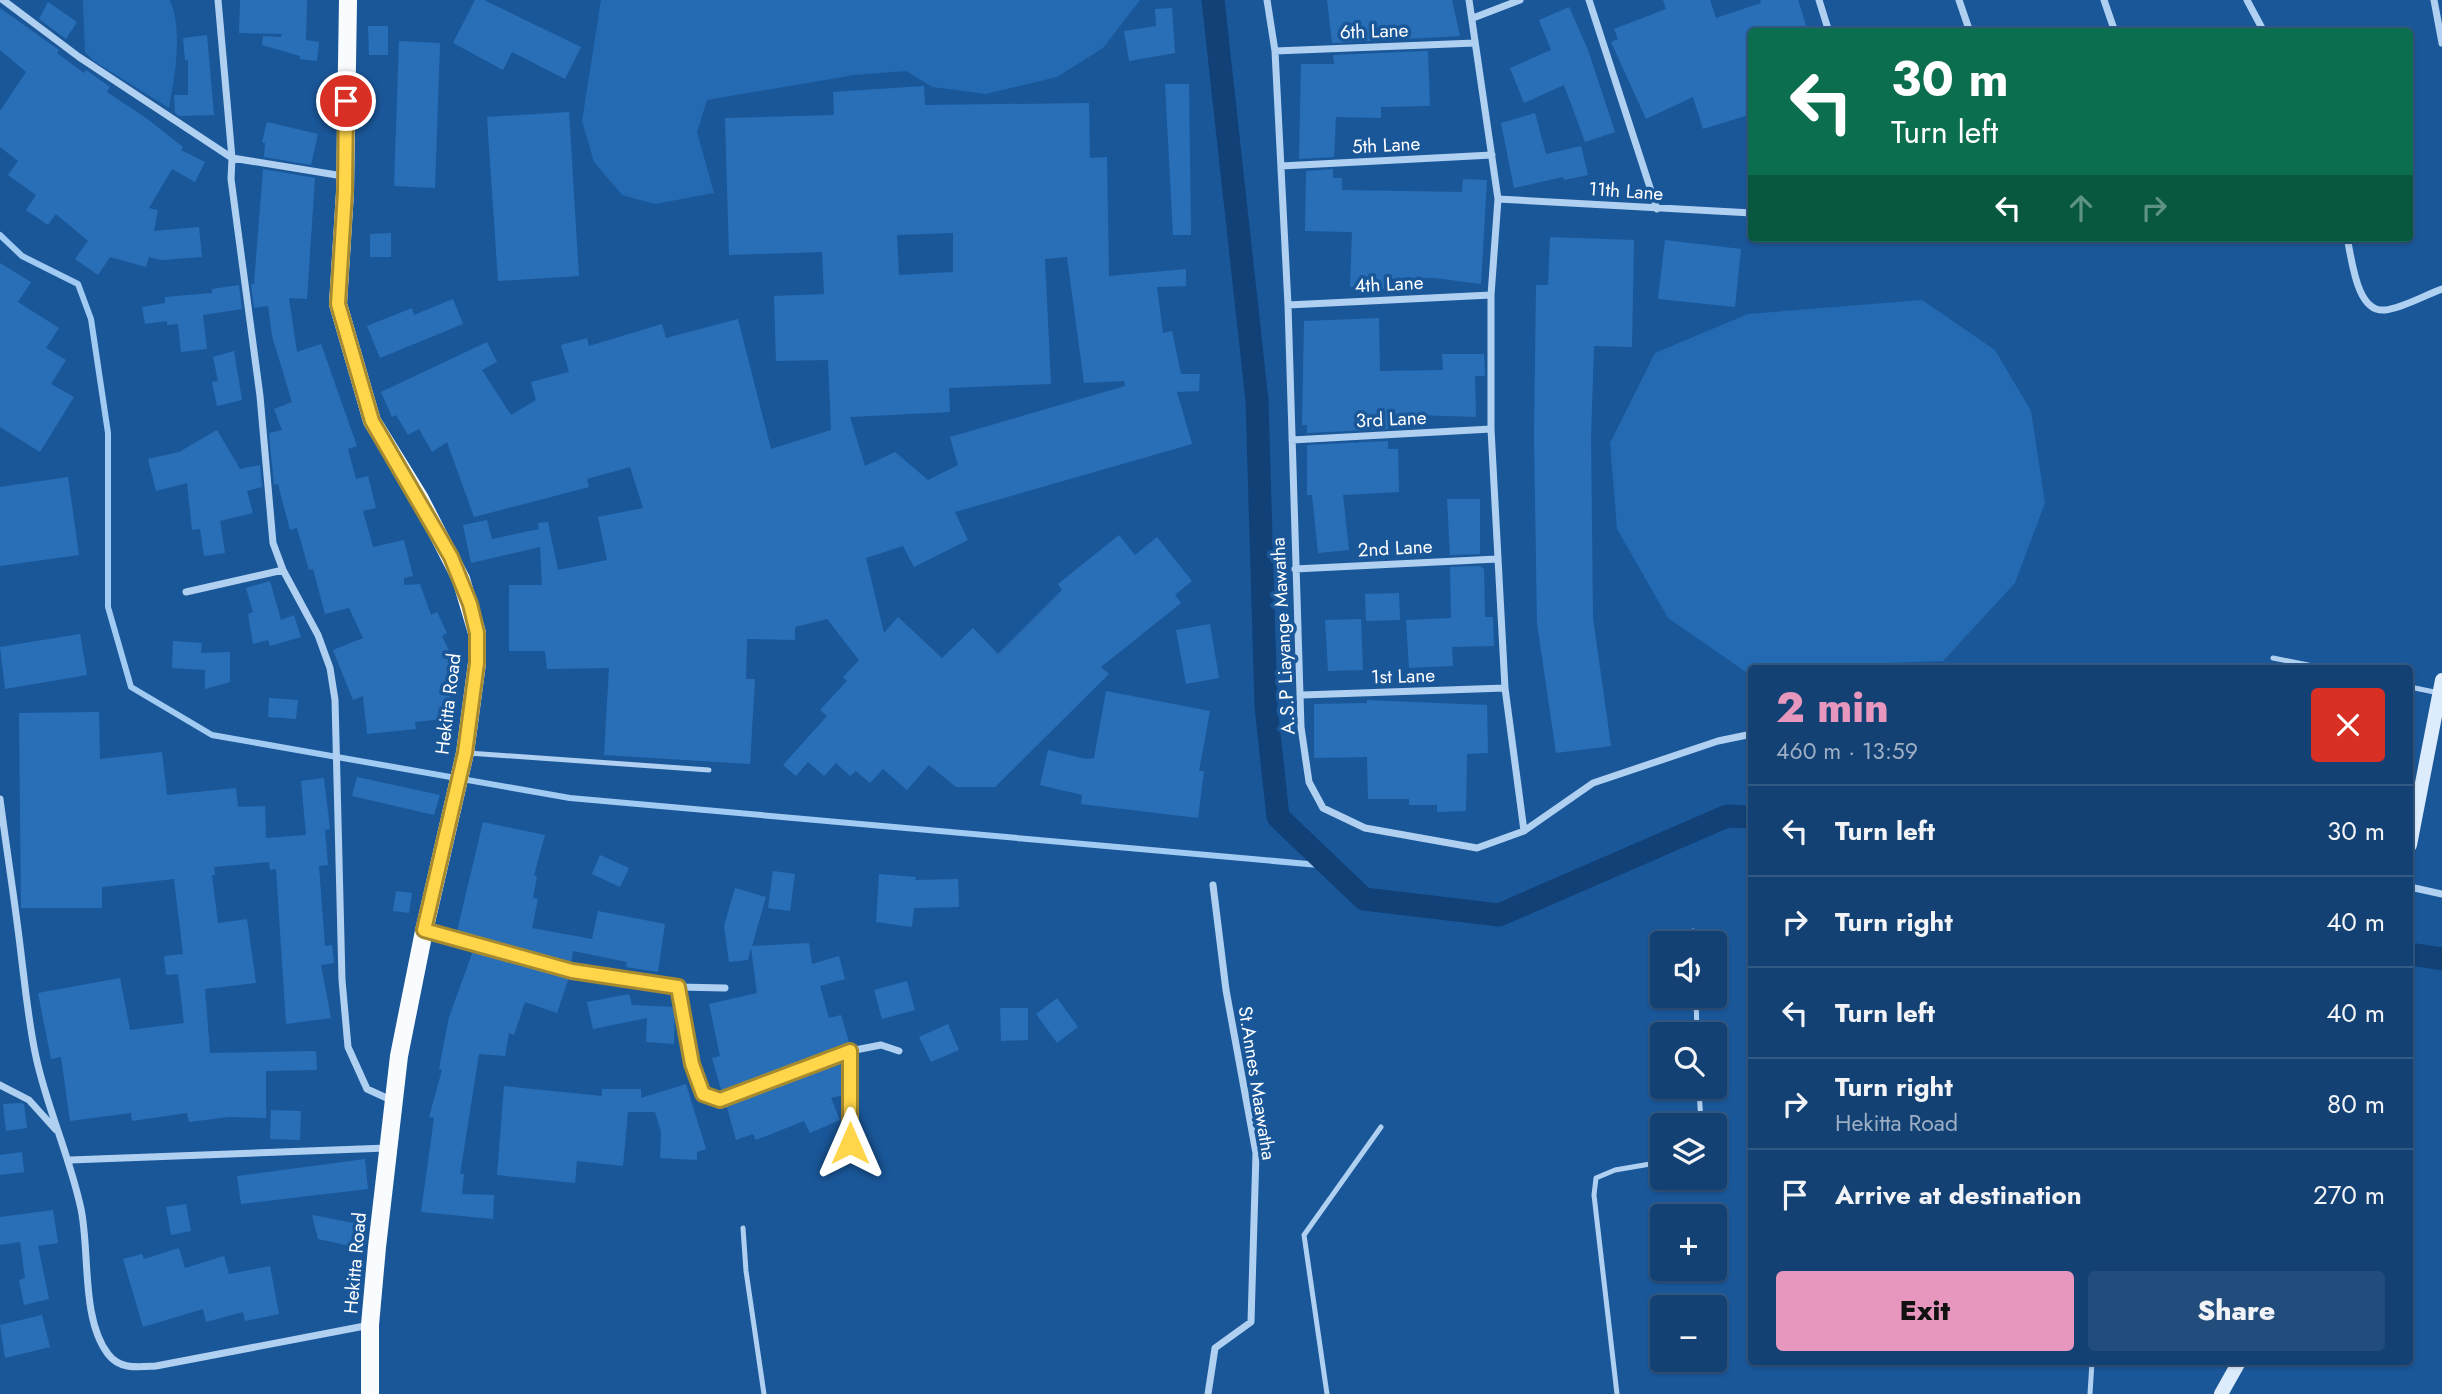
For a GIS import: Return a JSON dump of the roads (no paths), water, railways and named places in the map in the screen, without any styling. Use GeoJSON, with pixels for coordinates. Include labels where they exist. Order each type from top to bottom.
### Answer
{"type":"FeatureCollection","features":[{"type":"Feature","properties":{"kind":"main road","name":"Hekitta Road"},"geometry":{"type":"LineString","coordinates":[[348,0],[338,304],[372,421],[420,499],[461,579],[477,633],[477,663],[463,761],[424,930],[394,1101],[370,1325],[370,1394]]}},
{"type":"Feature","properties":{"kind":"street"},"geometry":{"type":"LineString","coordinates":[[3,0],[79,57],[232,158],[344,176]]}},
{"type":"Feature","properties":{"kind":"street"},"geometry":{"type":"LineString","coordinates":[[218,0],[232,158],[231,179],[260,396],[268,516],[283,570],[318,635],[330,668],[335,700],[335,786],[340,826],[342,981],[348,1047],[367,1089],[394,1101]]}},
{"type":"Feature","properties":{"kind":"street","name":"A.S.P Liayange Mawatha"},"geometry":{"type":"LineString","coordinates":[[1267,0],[1275,51],[1288,305],[1301,727],[1309,782],[1323,808],[1365,828],[1477,848],[1524,831],[1593,783],[1718,741],[1748,735]]}},
{"type":"Feature","properties":{"kind":"street"},"geometry":{"type":"LineString","coordinates":[[1469,0],[1499,199],[1491,295],[1491,429],[1505,688],[1524,831]]}},
{"type":"Feature","properties":{"kind":"street"},"geometry":{"type":"LineString","coordinates":[[1473,18],[1520,0]]}},
{"type":"Feature","properties":{"kind":"street"},"geometry":{"type":"LineString","coordinates":[[1589,0],[1657,209]]}},
{"type":"Feature","properties":{"kind":"street"},"geometry":{"type":"LineString","coordinates":[[1819,0],[1828,28]]}},
{"type":"Feature","properties":{"kind":"street"},"geometry":{"type":"LineString","coordinates":[[1959,0],[1969,28]]}},
{"type":"Feature","properties":{"kind":"street"},"geometry":{"type":"LineString","coordinates":[[2104,0],[2114,28]]}},
{"type":"Feature","properties":{"kind":"street"},"geometry":{"type":"LineString","coordinates":[[2247,0],[2262,28]]}},
{"type":"Feature","properties":{"kind":"street"},"geometry":{"type":"LineString","coordinates":[[2434,0],[2442,43]]}},
{"type":"Feature","properties":{"kind":"street","name":"6th Lane"},"geometry":{"type":"LineString","coordinates":[[1275,51],[1475,43]]}},
{"type":"Feature","properties":{"kind":"street","name":"5th Lane"},"geometry":{"type":"LineString","coordinates":[[1281,166],[1492,155]]}},
{"type":"Feature","properties":{"kind":"street","name":"11th Lane"},"geometry":{"type":"LineString","coordinates":[[1499,199],[1748,213]]}},
{"type":"Feature","properties":{"kind":"street"},"geometry":{"type":"LineString","coordinates":[[2348,242],[2361,294],[2369,306],[2384,310],[2442,289]]}},
{"type":"Feature","properties":{"kind":"street","name":"4th Lane"},"geometry":{"type":"LineString","coordinates":[[1288,305],[1491,295]]}},
{"type":"Feature","properties":{"kind":"street","name":"3rd Lane"},"geometry":{"type":"LineString","coordinates":[[1292,440],[1491,429]]}},
{"type":"Feature","properties":{"kind":"street","name":"2nd Lane"},"geometry":{"type":"LineString","coordinates":[[1295,569],[1497,559]]}},
{"type":"Feature","properties":{"kind":"street"},"geometry":{"type":"LineString","coordinates":[[186,592],[283,570]]}},
{"type":"Feature","properties":{"kind":"street"},"geometry":{"type":"LineString","coordinates":[[2413,830],[2441,686]]}},
{"type":"Feature","properties":{"kind":"street","name":"1st Lane"},"geometry":{"type":"LineString","coordinates":[[1302,695],[1505,688]]}},
{"type":"Feature","properties":{"kind":"street"},"geometry":{"type":"LineString","coordinates":[[0,799],[26,1006],[36,1060],[70,1160],[82,1213],[96,1324],[107,1353],[118,1364],[156,1366],[370,1325]]}},
{"type":"Feature","properties":{"kind":"street","name":"St.Annes Maawatha"},"geometry":{"type":"LineString","coordinates":[[1208,1394],[1215,1348],[1251,1322],[1256,1153],[1226,990],[1213,885]]}},
{"type":"Feature","properties":{"kind":"street"},"geometry":{"type":"LineString","coordinates":[[2413,888],[2442,894]]}},
{"type":"Feature","properties":{"kind":"street"},"geometry":{"type":"LineString","coordinates":[[424,930],[572,971],[678,987],[725,988]]}},
{"type":"Feature","properties":{"kind":"street"},"geometry":{"type":"LineString","coordinates":[[678,987],[692,1064],[703,1094],[720,1100],[850,1051],[881,1045],[899,1051]]}},
{"type":"Feature","properties":{"kind":"street"},"geometry":{"type":"LineString","coordinates":[[850,1051],[850,1143]]}},
{"type":"Feature","properties":{"kind":"street"},"geometry":{"type":"LineString","coordinates":[[0,1085],[29,1100],[60,1133]]}},
{"type":"Feature","properties":{"kind":"street"},"geometry":{"type":"LineString","coordinates":[[70,1160],[388,1148]]}},
{"type":"Feature","properties":{"kind":"street"},"geometry":{"type":"LineString","coordinates":[[2221,1394],[2237,1365]]}},
{"type":"Feature","properties":{"kind":"lane"},"geometry":{"type":"LineString","coordinates":[[2273,658],[2308,665]]}},
{"type":"Feature","properties":{"kind":"lane"},"geometry":{"type":"LineString","coordinates":[[2413,687],[2441,686]]}},
{"type":"Feature","properties":{"kind":"lane"},"geometry":{"type":"LineString","coordinates":[[463,761],[709,769]]}},
{"type":"Feature","properties":{"kind":"lane"},"geometry":{"type":"LineString","coordinates":[[1328,1394],[1304,1235],[1381,1127]]}},
{"type":"Feature","properties":{"kind":"lane"},"geometry":{"type":"LineString","coordinates":[[1616,1394],[1594,1195],[1596,1178],[1615,1170],[1650,1164]]}},
{"type":"Feature","properties":{"kind":"lane"},"geometry":{"type":"LineString","coordinates":[[743,1228],[764,1394]]}},
{"type":"Feature","properties":{"kind":"lane"},"geometry":{"type":"LineString","coordinates":[[2090,1394],[2092,1365]]}},
{"type":"Feature","properties":{"kind":"waterway"},"geometry":{"type":"LineString","coordinates":[[1213,0],[1257,400],[1266,706],[1278,817],[1364,899],[1499,915],[1727,816],[1748,817]]}},
{"type":"Feature","properties":{"kind":"waterway"},"geometry":{"type":"LineString","coordinates":[[0,235],[22,256],[78,284],[91,319],[108,433],[108,607],[131,687],[212,735],[570,798],[1330,866]]}},
{"type":"Feature","properties":{"kind":"waterway"},"geometry":{"type":"LineString","coordinates":[[2413,954],[2442,959]]}}]}
